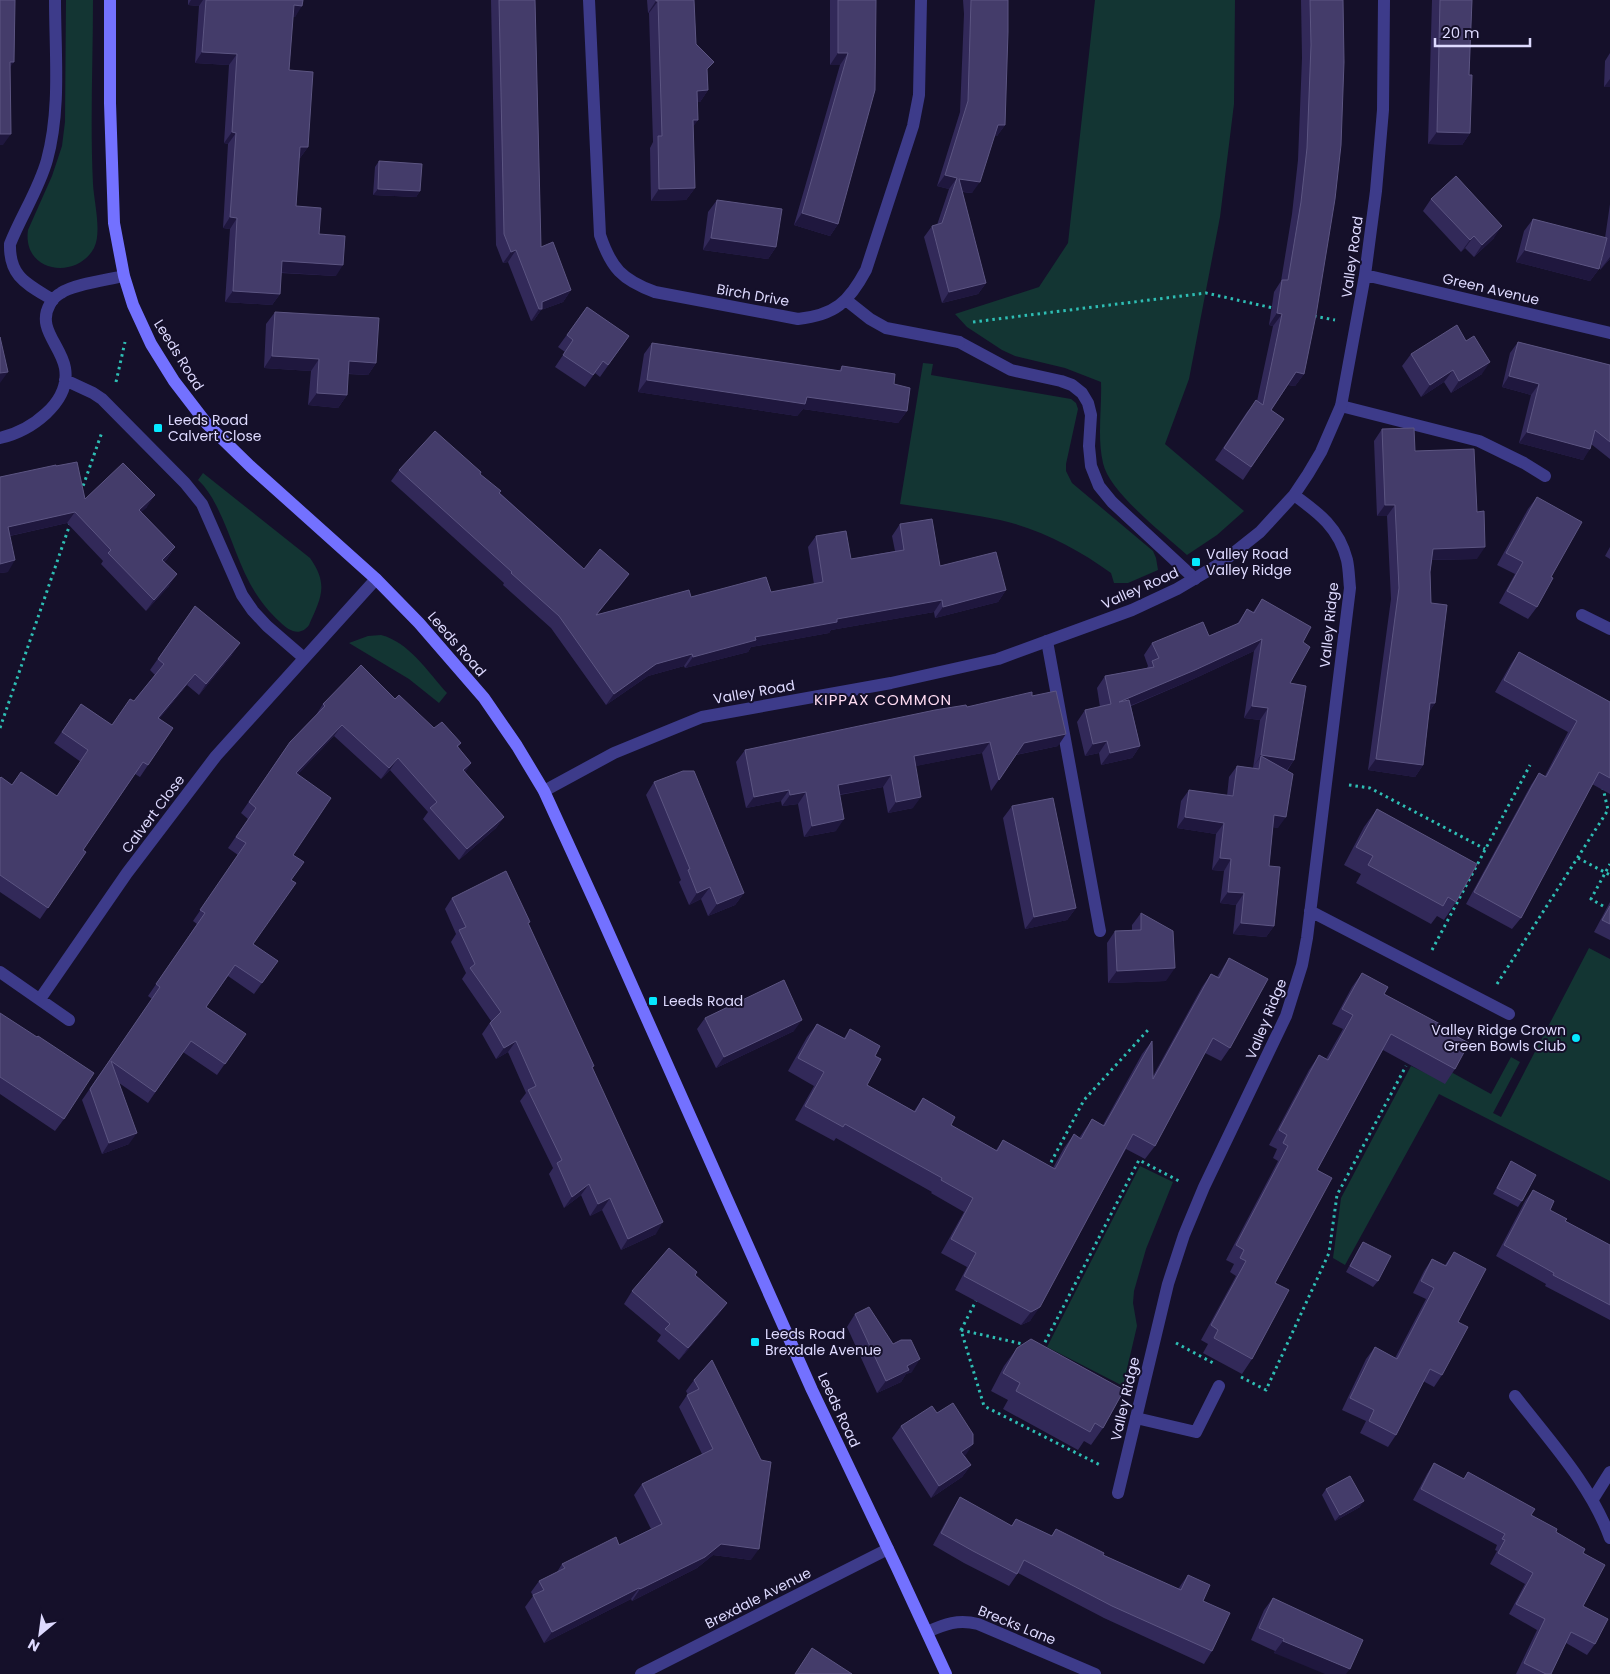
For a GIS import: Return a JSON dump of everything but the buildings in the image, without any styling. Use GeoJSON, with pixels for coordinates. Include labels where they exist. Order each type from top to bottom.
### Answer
{"type":"FeatureCollection","features":[{"type":"Feature","properties":{"kind":"main road","name":"Leeds Road"},"geometry":{"type":"LineString","coordinates":[[110,0],[110,103],[114,223],[124,276],[133,305],[151,344],[174,381],[207,424],[250,466],[376,579],[419,622],[484,698],[517,746],[544,791],[812,1390],[946,1674]]}},
{"type":"Feature","properties":{"kind":"street"},"geometry":{"type":"LineString","coordinates":[[53,300],[21,280],[13,269],[10,257],[10,244],[46,162],[53,132],[55,100],[55,0]]}},
{"type":"Feature","properties":{"kind":"street","name":"Birch Drive"},"geometry":{"type":"LineString","coordinates":[[589,0],[600,234],[606,255],[619,272],[635,285],[655,292],[798,319],[816,317],[832,311],[846,300],[858,286],[866,270],[913,126],[919,95],[921,0]]}},
{"type":"Feature","properties":{"kind":"street","name":"Valley Road"},"geometry":{"type":"LineString","coordinates":[[544,791],[614,753],[702,717],[890,683],[998,659],[1132,610],[1195,579],[1248,543],[1278,514],[1294,495],[1321,452],[1341,406],[1365,276],[1376,191],[1383,110],[1384,0]]}},
{"type":"Feature","properties":{"kind":"street"},"geometry":{"type":"LineString","coordinates":[[0,438],[26,428],[42,416],[56,402],[62,391],[65,380],[65,368],[47,328],[46,318],[48,308],[53,300],[60,293],[70,288],[124,276]]}},
{"type":"Feature","properties":{"kind":"street","name":"Green Avenue"},"geometry":{"type":"LineString","coordinates":[[1365,276],[1610,333]]}},
{"type":"Feature","properties":{"kind":"street"},"geometry":{"type":"LineString","coordinates":[[846,300],[870,319],[886,328],[959,342],[1011,370],[1072,385],[1082,393],[1088,403],[1091,415],[1091,466],[1099,486],[1112,502],[1195,579]]}},
{"type":"Feature","properties":{"kind":"street"},"geometry":{"type":"LineString","coordinates":[[65,380],[93,393],[111,407],[185,483],[202,504],[242,594],[248,603],[267,626],[304,658]]}},
{"type":"Feature","properties":{"kind":"street"},"geometry":{"type":"LineString","coordinates":[[1341,406],[1479,442],[1524,463],[1545,476]]}},
{"type":"Feature","properties":{"kind":"street","name":"Valley Ridge"},"geometry":{"type":"LineString","coordinates":[[1118,1493],[1168,1284],[1184,1235],[1202,1192],[1286,1016],[1302,965],[1350,588],[1347,560],[1337,535],[1320,513],[1294,495]]}},
{"type":"Feature","properties":{"kind":"street","name":"Calvert Close"},"geometry":{"type":"LineString","coordinates":[[40,999],[127,873],[216,756],[376,579]]}},
{"type":"Feature","properties":{"kind":"street"},"geometry":{"type":"LineString","coordinates":[[1582,615],[1610,629]]}},
{"type":"Feature","properties":{"kind":"street"},"geometry":{"type":"LineString","coordinates":[[1047,641],[1100,931]]}},
{"type":"Feature","properties":{"kind":"street"},"geometry":{"type":"LineString","coordinates":[[1310,911],[1509,1014]]}},
{"type":"Feature","properties":{"kind":"street"},"geometry":{"type":"LineString","coordinates":[[0,972],[69,1020]]}},
{"type":"Feature","properties":{"kind":"street"},"geometry":{"type":"LineString","coordinates":[[1136,1418],[1196,1432],[1219,1386]]}},
{"type":"Feature","properties":{"kind":"street"},"geometry":{"type":"LineString","coordinates":[[1515,1396],[1593,1499],[1610,1538]]}},
{"type":"Feature","properties":{"kind":"street"},"geometry":{"type":"LineString","coordinates":[[1593,1499],[1610,1472]]}},
{"type":"Feature","properties":{"kind":"street","name":"Brexdale Avenue"},"geometry":{"type":"LineString","coordinates":[[641,1674],[888,1550]]}},
{"type":"Feature","properties":{"kind":"street","name":"Brecks Lane"},"geometry":{"type":"LineString","coordinates":[[927,1632],[956,1621],[967,1621],[1095,1674]]}},
{"type":"Feature","properties":{"kind":"path"},"geometry":{"type":"LineString","coordinates":[[971,323],[1206,294],[1282,309]]}},
{"type":"Feature","properties":{"kind":"path"},"geometry":{"type":"LineString","coordinates":[[79,499],[111,407],[133,305]]}},
{"type":"Feature","properties":{"kind":"path"},"geometry":{"type":"LineString","coordinates":[[1310,315],[1357,325]]}},
{"type":"Feature","properties":{"kind":"path"},"geometry":{"type":"LineString","coordinates":[[0,728],[73,517]]}},
{"type":"Feature","properties":{"kind":"path"},"geometry":{"type":"LineString","coordinates":[[1421,969],[1530,765]]}},
{"type":"Feature","properties":{"kind":"path"},"geometry":{"type":"LineString","coordinates":[[1325,782],[1370,788],[1485,849]]}},
{"type":"Feature","properties":{"kind":"path"},"geometry":{"type":"LineString","coordinates":[[1486,1002],[1609,810],[1602,782]]}},
{"type":"Feature","properties":{"kind":"path"},"geometry":{"type":"LineString","coordinates":[[1578,858],[1610,875]]}},
{"type":"Feature","properties":{"kind":"path"},"geometry":{"type":"LineString","coordinates":[[1603,906],[1591,899],[1610,864]]}},
{"type":"Feature","properties":{"kind":"path"},"geometry":{"type":"LineString","coordinates":[[1048,1168],[1084,1100],[1148,1030]]}},
{"type":"Feature","properties":{"kind":"path"},"geometry":{"type":"LineString","coordinates":[[1240,1377],[1266,1390],[1329,1253],[1337,1195],[1406,1066]]}},
{"type":"Feature","properties":{"kind":"path"},"geometry":{"type":"LineString","coordinates":[[1042,1348],[1139,1160],[1202,1192]]}},
{"type":"Feature","properties":{"kind":"path"},"geometry":{"type":"LineString","coordinates":[[979,1296],[961,1330],[984,1406],[1122,1476]]}},
{"type":"Feature","properties":{"kind":"path"},"geometry":{"type":"LineString","coordinates":[[961,1330],[1042,1348],[1050,1353]]}},
{"type":"Feature","properties":{"kind":"path"},"geometry":{"type":"LineString","coordinates":[[1156,1333],[1224,1368]]}},
{"type":"Feature","properties":{"kind":"green space"},"geometry":{"type":"Polygon","coordinates":[[[66,0],[93,0],[92,161],[97,234],[94,248],[86,258],[76,265],[64,268],[52,267],[42,263],[33,255],[28,244],[28,230],[52,176],[62,146],[65,122],[66,0]]]}},
{"type":"Feature","properties":{"kind":"green space"},"geometry":{"type":"Polygon","coordinates":[[[1095,0],[1235,0],[1234,104],[1220,217],[1189,379],[1165,444],[1244,511],[1217,535],[1187,555],[1126,499],[1107,474],[1100,443],[1101,382],[1065,368],[1015,356],[1002,350],[967,327],[955,314],[1039,287],[1068,243],[1095,0]]]}},
{"type":"Feature","properties":{"kind":"green space"},"geometry":{"type":"Polygon","coordinates":[[[923,363],[933,364],[931,375],[1071,399],[1076,403],[1078,409],[1066,471],[1072,483],[1153,551],[1158,570],[1128,583],[1114,583],[1111,573],[1072,548],[1044,534],[1000,520],[900,504],[923,363]]]}},
{"type":"Feature","properties":{"kind":"green space"},"geometry":{"type":"Polygon","coordinates":[[[203,473],[310,558],[320,576],[321,592],[317,607],[306,629],[298,632],[287,628],[267,609],[257,595],[242,567],[216,505],[198,480],[203,473]]]}},
{"type":"Feature","properties":{"kind":"green space"},"geometry":{"type":"Polygon","coordinates":[[[381,635],[400,644],[425,667],[447,693],[439,703],[409,679],[349,643],[368,636],[381,635]]]}},
{"type":"Feature","properties":{"kind":"green space","name":"Valley Ridge Crown Green Bowls Club"},"geometry":{"type":"Polygon","coordinates":[[[1589,948],[1610,959],[1610,1181],[1439,1094],[1345,1265],[1333,1258],[1341,1198],[1411,1066],[1428,1074],[1451,1072],[1491,1094],[1511,1057],[1520,1062],[1493,1113],[1501,1117],[1589,948]]]}},
{"type":"Feature","properties":{"kind":"green space"},"geometry":{"type":"Polygon","coordinates":[[[1140,1166],[1173,1182],[1146,1249],[1134,1291],[1133,1303],[1137,1326],[1123,1386],[1047,1347],[1140,1166]]]}},
{"type":"Feature","properties":{"kind":"place","name":"Leeds Road Calvert Close"},"geometry":{"type":"Point","coordinates":[158,428]}},
{"type":"Feature","properties":{"kind":"place","name":"Valley Road Valley Ridge"},"geometry":{"type":"Point","coordinates":[1196,562]}},
{"type":"Feature","properties":{"kind":"place","name":"Leeds Road"},"geometry":{"type":"Point","coordinates":[653,1001]}},
{"type":"Feature","properties":{"kind":"place","name":"Valley Ridge Crown Green Bowls Club"},"geometry":{"type":"Point","coordinates":[1576,1038]}},
{"type":"Feature","properties":{"kind":"place","name":"Leeds Road Brexdale Avenue"},"geometry":{"type":"Point","coordinates":[755,1342]}},
{"type":"Feature","properties":{"kind":"district","name":"KIPPAX COMMON"},"geometry":{"type":"Point","coordinates":[883,699]}}]}
